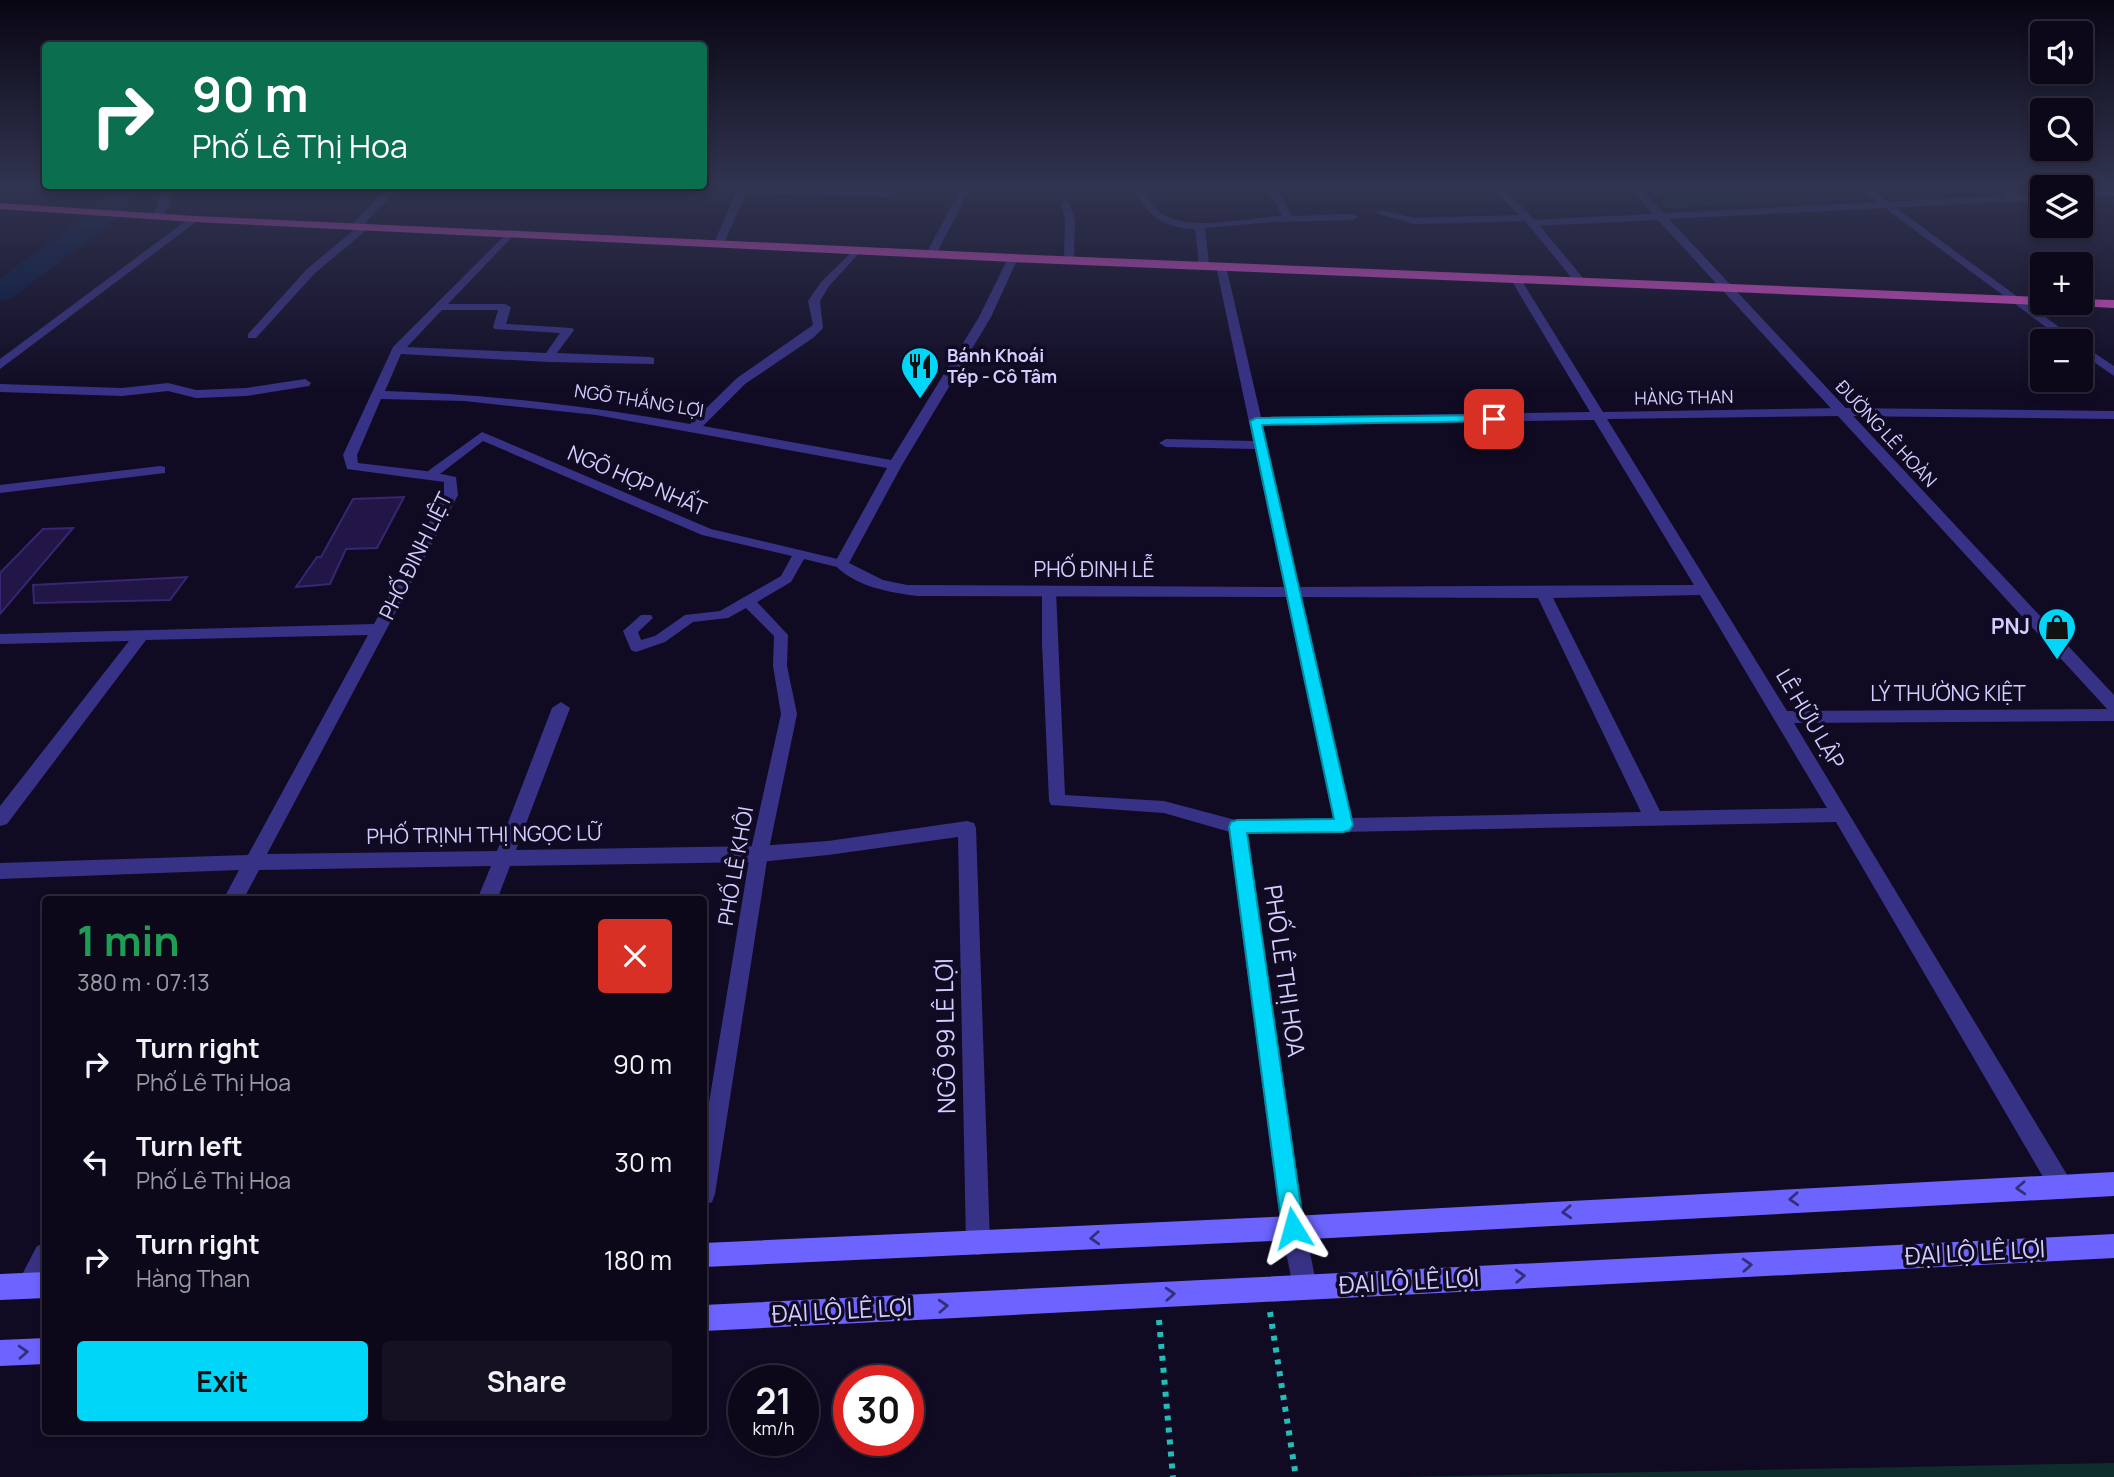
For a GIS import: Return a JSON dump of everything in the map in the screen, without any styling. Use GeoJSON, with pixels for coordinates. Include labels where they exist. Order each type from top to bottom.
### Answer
{"type":"FeatureCollection","features":[{"type":"Feature","properties":{"kind":"highway"},"geometry":{"type":"LineString","coordinates":[[951,255],[2030,301]]}},
{"type":"Feature","properties":{"kind":"highway"},"geometry":{"type":"LineString","coordinates":[[2093,303],[2114,304]]}},
{"type":"Feature","properties":{"kind":"main road"},"geometry":{"type":"LineString","coordinates":[[707,1255],[1293,1228],[2114,1184]]}},
{"type":"Feature","properties":{"kind":"main road","name":"ĐẠI LỘ LÊ LỢI"},"geometry":{"type":"LineString","coordinates":[[707,1318],[2114,1246]]}},
{"type":"Feature","properties":{"kind":"main road"},"geometry":{"type":"LineString","coordinates":[[0,1287],[37,1286]]}},
{"type":"Feature","properties":{"kind":"main road"},"geometry":{"type":"LineString","coordinates":[[0,1353],[42,1351]]}},
{"type":"Feature","properties":{"kind":"street"},"geometry":{"type":"LineString","coordinates":[[0,365],[147,255]]}},
{"type":"Feature","properties":{"kind":"street"},"geometry":{"type":"LineString","coordinates":[[252,336],[329,255]]}},
{"type":"Feature","properties":{"kind":"street","name":"PHỐ ĐINH LIỆT"},"geometry":{"type":"LineString","coordinates":[[235,896],[451,495],[451,480],[432,474],[368,470],[352,466],[350,455],[397,349],[489,255]]}},
{"type":"Feature","properties":{"kind":"street"},"geometry":{"type":"LineString","coordinates":[[695,427],[741,381],[809,336],[819,326],[814,302],[825,284],[852,255]]}},
{"type":"Feature","properties":{"kind":"street"},"geometry":{"type":"LineString","coordinates":[[1203,255],[1204,265]]}},
{"type":"Feature","properties":{"kind":"street"},"geometry":{"type":"LineString","coordinates":[[1559,255],[1579,280]]}},
{"type":"Feature","properties":{"kind":"street","name":"ĐƯỜNG LÊ HOÀN"},"geometry":{"type":"LineString","coordinates":[[1696,255],[2114,706]]}},
{"type":"Feature","properties":{"kind":"street"},"geometry":{"type":"LineString","coordinates":[[1955,255],[2056,329]]}},
{"type":"Feature","properties":{"kind":"street"},"geometry":{"type":"LineString","coordinates":[[841,564],[895,465],[985,317],[1013,258]]}},
{"type":"Feature","properties":{"kind":"street"},"geometry":{"type":"LineString","coordinates":[[1222,266],[1344,825]]}},
{"type":"Feature","properties":{"kind":"street","name":"LÊ HỮU LẬP"},"geometry":{"type":"LineString","coordinates":[[1515,278],[1841,815],[2061,1186]]}},
{"type":"Feature","properties":{"kind":"street"},"geometry":{"type":"LineString","coordinates":[[438,307],[505,307],[499,327],[568,330],[548,358]]}},
{"type":"Feature","properties":{"kind":"street"},"geometry":{"type":"LineString","coordinates":[[397,349],[650,361]]}},
{"type":"Feature","properties":{"kind":"street"},"geometry":{"type":"LineString","coordinates":[[2093,357],[2114,372]]}},
{"type":"Feature","properties":{"kind":"street"},"geometry":{"type":"LineString","coordinates":[[0,388],[122,392],[168,387],[196,394],[246,392],[305,383]]}},
{"type":"Feature","properties":{"kind":"street","name":"NGÕ THẮNG LỢI"},"geometry":{"type":"LineString","coordinates":[[375,395],[522,401],[695,427],[895,465]]}},
{"type":"Feature","properties":{"kind":"street","name":"HÀNG THAN"},"geometry":{"type":"LineString","coordinates":[[1256,421],[1842,412],[2114,415]]}},
{"type":"Feature","properties":{"kind":"street"},"geometry":{"type":"LineString","coordinates":[[1166,443],[1261,445]]}},
{"type":"Feature","properties":{"kind":"street"},"geometry":{"type":"LineString","coordinates":[[0,488],[160,470]]}},
{"type":"Feature","properties":{"kind":"street","name":"PHỐ ĐINH LỄ"},"geometry":{"type":"LineString","coordinates":[[841,564],[869,582],[892,589],[1543,593],[1704,590]]}},
{"type":"Feature","properties":{"kind":"street"},"geometry":{"type":"LineString","coordinates":[[1543,593],[1654,819]]}},
{"type":"Feature","properties":{"kind":"street"},"geometry":{"type":"LineString","coordinates":[[0,639],[381,629]]}},
{"type":"Feature","properties":{"kind":"street"},"geometry":{"type":"LineString","coordinates":[[0,819],[142,635]]}},
{"type":"Feature","properties":{"kind":"street"},"geometry":{"type":"LineString","coordinates":[[488,896],[561,708]]}},
{"type":"Feature","properties":{"kind":"street","name":"LÝ THƯỜNG KIỆT"},"geometry":{"type":"LineString","coordinates":[[1782,718],[2114,715]]}},
{"type":"Feature","properties":{"kind":"street"},"geometry":{"type":"LineString","coordinates":[[1237,827],[1841,815]]}},
{"type":"Feature","properties":{"kind":"street","name":"PHỐ LÊ THỊ HOA"},"geometry":{"type":"LineString","coordinates":[[1237,827],[1293,1228],[1304,1287]]}},
{"type":"Feature","properties":{"kind":"street","name":"PHỐ TRỊNH THỊ NGỌC LỮ"},"geometry":{"type":"LineString","coordinates":[[0,871],[253,862],[759,854],[828,848],[967,828]]}},
{"type":"Feature","properties":{"kind":"street","name":"NGÕ 99 LÊ LỢI"},"geometry":{"type":"LineString","coordinates":[[967,828],[978,1243]]}},
{"type":"Feature","properties":{"kind":"street"},"geometry":{"type":"LineString","coordinates":[[37,1286],[42,1269]]}},
{"type":"Feature","properties":{"kind":"lane"},"geometry":{"type":"LineString","coordinates":[[1069,255],[1069,260]]}},
{"type":"Feature","properties":{"kind":"lane","name":"NGÕ HỢP NHẤT"},"geometry":{"type":"LineString","coordinates":[[432,474],[482,436],[707,532],[841,564]]}},
{"type":"Feature","properties":{"kind":"lane"},"geometry":{"type":"LineString","coordinates":[[646,618],[630,631],[636,647],[660,639],[690,618],[723,615],[748,601],[786,579],[800,554]]}},
{"type":"Feature","properties":{"kind":"lane"},"geometry":{"type":"LineString","coordinates":[[1049,591],[1057,801],[1164,807],[1237,827]]}},
{"type":"Feature","properties":{"kind":"lane","name":"PHỐ LÊ KHÔI"},"geometry":{"type":"LineString","coordinates":[[707,1175],[759,854],[789,714],[780,666],[781,635],[748,601]]}},
{"type":"Feature","properties":{"kind":"path"},"geometry":{"type":"LineString","coordinates":[[1266,1290],[1296,1477]]}},
{"type":"Feature","properties":{"kind":"path"},"geometry":{"type":"LineString","coordinates":[[1156,1295],[1173,1477]]}},
{"type":"Feature","properties":{"kind":"green space"},"geometry":{"type":"Polygon","coordinates":[[[2114,1463],[2114,1477],[1398,1477],[2114,1463]]]}},
{"type":"Feature","properties":{"kind":"building"},"geometry":{"type":"Polygon","coordinates":[[[404,497],[377,548],[346,549],[330,584],[296,587],[317,557],[321,557],[353,499],[404,497]]]}},
{"type":"Feature","properties":{"kind":"building"},"geometry":{"type":"Polygon","coordinates":[[[73,528],[0,614],[0,573],[43,529],[73,528]]]}},
{"type":"Feature","properties":{"kind":"building"},"geometry":{"type":"Polygon","coordinates":[[[187,577],[170,600],[34,603],[33,585],[187,577]]]}},
{"type":"Feature","properties":{"kind":"waterway"},"geometry":{"type":"LineString","coordinates":[[0,292],[51,255]]}},
{"type":"Feature","properties":{"kind":"place","name":"Bánh Khoái Tép - Cô Tâm"},"geometry":{"type":"Point","coordinates":[920,400]}},
{"type":"Feature","properties":{"kind":"place","name":"PNJ"},"geometry":{"type":"Point","coordinates":[2057,661]}},
{"type":"Feature","properties":{"kind":"route"},"geometry":{"type":"LineString","coordinates":[[1293,1228],[1237,827],[1344,825],[1256,421],[1494,419]]}}]}
